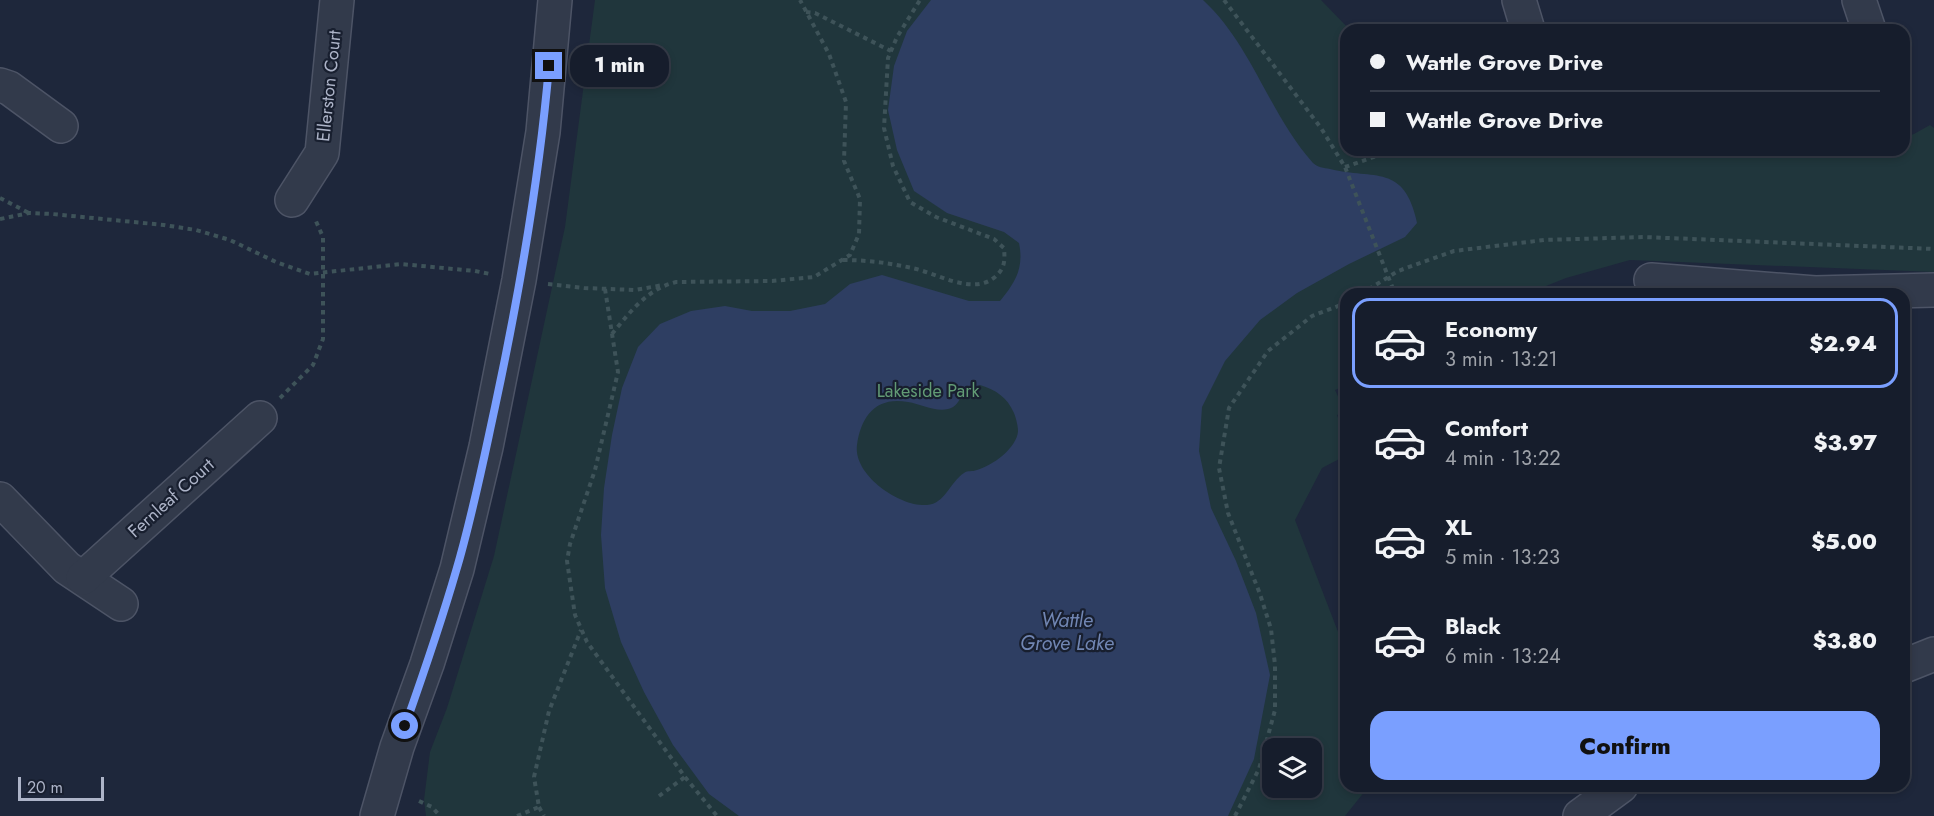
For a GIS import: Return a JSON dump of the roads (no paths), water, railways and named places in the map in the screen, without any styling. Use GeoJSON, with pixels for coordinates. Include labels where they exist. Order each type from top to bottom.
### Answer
{"type":"FeatureCollection","features":[{"type":"Feature","properties":{"kind":"street","name":"Ellerston Court"},"geometry":{"type":"LineString","coordinates":[[292,200],[322,153],[337,0]]}},
{"type":"Feature","properties":{"kind":"street"},"geometry":{"type":"LineString","coordinates":[[377,816],[397,747],[427,664],[457,569],[486,447],[519,280],[543,132],[555,0]]}},
{"type":"Feature","properties":{"kind":"street"},"geometry":{"type":"LineString","coordinates":[[1519,0],[1526,24]]}},
{"type":"Feature","properties":{"kind":"street"},"geometry":{"type":"LineString","coordinates":[[1858,0],[1867,24]]}},
{"type":"Feature","properties":{"kind":"street"},"geometry":{"type":"LineString","coordinates":[[0,85],[9,88],[61,126]]}},
{"type":"Feature","properties":{"kind":"street"},"geometry":{"type":"LineString","coordinates":[[1651,280],[1752,288]]}},
{"type":"Feature","properties":{"kind":"street"},"geometry":{"type":"LineString","coordinates":[[1910,291],[1934,291]]}},
{"type":"Feature","properties":{"kind":"street","name":"Fernleaf Court"},"geometry":{"type":"LineString","coordinates":[[83,578],[260,418]]}},
{"type":"Feature","properties":{"kind":"street"},"geometry":{"type":"LineString","coordinates":[[0,499],[67,568],[121,604]]}},
{"type":"Feature","properties":{"kind":"street"},"geometry":{"type":"LineString","coordinates":[[1910,664],[1934,654]]}},
{"type":"Feature","properties":{"kind":"water","name":"Wattle Grove Lake"},"geometry":{"type":"Polygon","coordinates":[[[931,0],[1203,0],[1235,38],[1284,123],[1313,163],[1325,168],[1374,175],[1396,182],[1411,204],[1417,223],[1405,237],[1349,264],[1297,293],[1260,320],[1225,361],[1202,407],[1199,451],[1211,508],[1236,561],[1256,613],[1270,675],[1254,759],[1228,816],[739,816],[709,794],[673,745],[644,692],[621,642],[605,588],[601,535],[604,488],[622,388],[638,347],[660,324],[691,311],[725,306],[752,311],[790,311],[825,304],[850,284],[882,275],[969,301],[1000,301],[1014,281],[1020,260],[1019,243],[1004,232],[947,213],[914,191],[897,150],[888,110],[894,66],[907,31],[931,0]],[[980,385],[967,391],[952,408],[948,409],[897,401],[879,405],[866,417],[859,435],[858,456],[862,467],[880,487],[904,501],[927,505],[938,501],[959,477],[966,472],[983,468],[996,460],[1009,450],[1017,437],[1017,424],[1011,407],[1000,395],[980,385]]]}},
{"type":"Feature","properties":{"kind":"park label","name":"Lakeside Park"},"geometry":{"type":"Point","coordinates":[928,391]}}]}
